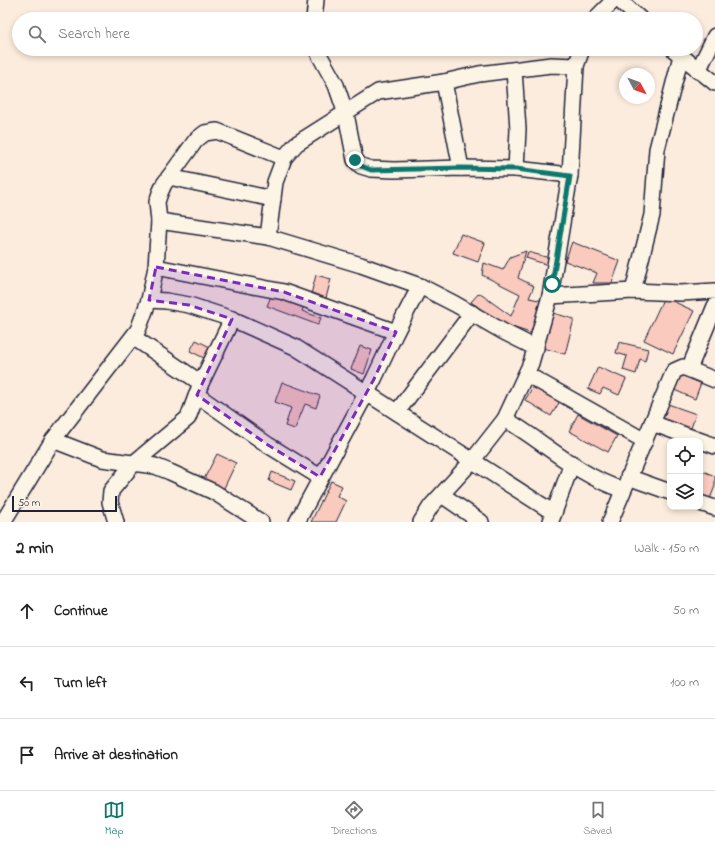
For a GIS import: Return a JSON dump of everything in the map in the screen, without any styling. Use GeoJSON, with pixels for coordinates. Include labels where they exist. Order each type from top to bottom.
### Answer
{"type":"FeatureCollection","features":[{"type":"Feature","properties":{"kind":"street"},"geometry":{"type":"LineString","coordinates":[[315,12],[316,0]]}},
{"type":"Feature","properties":{"kind":"street"},"geometry":{"type":"LineString","coordinates":[[601,12],[614,0]]}},
{"type":"Feature","properties":{"kind":"street"},"geometry":{"type":"LineString","coordinates":[[619,0],[632,12]]}},
{"type":"Feature","properties":{"kind":"street"},"geometry":{"type":"LineString","coordinates":[[698,71],[715,36]]}},
{"type":"Feature","properties":{"kind":"street"},"geometry":{"type":"LineString","coordinates":[[320,56],[336,84],[346,114],[355,160],[361,166],[371,170],[461,168],[516,169],[570,176]]}},
{"type":"Feature","properties":{"kind":"street"},"geometry":{"type":"LineString","coordinates":[[421,522],[431,506],[472,461],[504,419],[526,374],[536,348],[550,296],[570,176],[576,66],[580,56]]}},
{"type":"Feature","properties":{"kind":"street"},"geometry":{"type":"LineString","coordinates":[[633,291],[652,215],[657,149],[676,56]]}},
{"type":"Feature","properties":{"kind":"street"},"geometry":{"type":"LineString","coordinates":[[681,56],[698,71],[715,83]]}},
{"type":"Feature","properties":{"kind":"street"},"geometry":{"type":"LineString","coordinates":[[268,237],[275,182],[284,158],[296,144],[346,114],[378,92],[444,82],[478,74],[551,65],[576,66]]}},
{"type":"Feature","properties":{"kind":"street"},"geometry":{"type":"LineString","coordinates":[[514,70],[518,129],[516,169]]}},
{"type":"Feature","properties":{"kind":"street"},"geometry":{"type":"LineString","coordinates":[[444,82],[461,168]]}},
{"type":"Feature","properties":{"kind":"street"},"geometry":{"type":"LineString","coordinates":[[3,522],[53,440],[134,337],[141,324],[149,300],[156,267],[159,221],[157,202],[169,177],[196,140],[205,133],[217,131],[284,158]]}},
{"type":"Feature","properties":{"kind":"street"},"geometry":{"type":"LineString","coordinates":[[169,177],[273,199]]}},
{"type":"Feature","properties":{"kind":"street"},"geometry":{"type":"LineString","coordinates":[[159,221],[268,237],[361,265],[420,286],[536,348]]}},
{"type":"Feature","properties":{"kind":"street"},"geometry":{"type":"LineString","coordinates":[[156,267],[284,292],[396,332]]}},
{"type":"Feature","properties":{"kind":"street"},"geometry":{"type":"LineString","coordinates":[[297,522],[374,379],[420,286]]}},
{"type":"Feature","properties":{"kind":"street"},"geometry":{"type":"LineString","coordinates":[[550,296],[633,291],[682,293],[715,291]]}},
{"type":"Feature","properties":{"kind":"street"},"geometry":{"type":"LineString","coordinates":[[149,300],[188,305],[232,319],[259,329],[295,347],[472,461],[552,517],[572,463]]}},
{"type":"Feature","properties":{"kind":"street"},"geometry":{"type":"LineString","coordinates":[[689,369],[715,306]]}},
{"type":"Feature","properties":{"kind":"street"},"geometry":{"type":"LineString","coordinates":[[397,412],[472,313]]}},
{"type":"Feature","properties":{"kind":"street"},"geometry":{"type":"LineString","coordinates":[[116,522],[110,502],[111,490],[134,463],[152,447],[182,425],[192,410],[199,389],[232,319]]}},
{"type":"Feature","properties":{"kind":"street"},"geometry":{"type":"LineString","coordinates":[[134,337],[268,445],[320,477]]}},
{"type":"Feature","properties":{"kind":"street"},"geometry":{"type":"LineString","coordinates":[[610,522],[674,371],[683,367],[715,380]]}},
{"type":"Feature","properties":{"kind":"street"},"geometry":{"type":"LineString","coordinates":[[526,374],[645,441]]}},
{"type":"Feature","properties":{"kind":"street"},"geometry":{"type":"LineString","coordinates":[[504,419],[572,463],[611,486],[626,484],[667,491]]}},
{"type":"Feature","properties":{"kind":"street"},"geometry":{"type":"LineString","coordinates":[[652,423],[715,446]]}},
{"type":"Feature","properties":{"kind":"street"},"geometry":{"type":"LineString","coordinates":[[53,440],[102,458],[155,466],[199,484],[229,500],[261,522]]}},
{"type":"Feature","properties":{"kind":"street"},"geometry":{"type":"LineString","coordinates":[[442,495],[481,522]]}},
{"type":"Feature","properties":{"kind":"street"},"geometry":{"type":"LineString","coordinates":[[703,504],[715,508]]}},
{"type":"Feature","properties":{"kind":"highlighted area"},"geometry":{"type":"Polygon","coordinates":[[[156,267],[284,292],[396,332],[374,379],[320,477],[268,445],[197,395],[232,319],[189,305],[149,300],[156,267]]]}},
{"type":"Feature","properties":{"kind":"building"},"geometry":{"type":"Polygon","coordinates":[[[461,234],[485,243],[478,262],[453,253],[461,234]]]}},
{"type":"Feature","properties":{"kind":"building"},"geometry":{"type":"Polygon","coordinates":[[[572,242],[620,261],[612,283],[593,283],[597,273],[565,261],[572,242]]]}},
{"type":"Feature","properties":{"kind":"building"},"geometry":{"type":"Polygon","coordinates":[[[526,251],[518,278],[534,286],[529,298],[544,301],[533,334],[500,323],[471,302],[479,293],[511,316],[520,294],[482,275],[484,263],[503,270],[510,257],[526,251]]]}},
{"type":"Feature","properties":{"kind":"building"},"geometry":{"type":"Polygon","coordinates":[[[528,252],[553,259],[551,266],[526,258],[528,252]]]}},
{"type":"Feature","properties":{"kind":"building"},"geometry":{"type":"Polygon","coordinates":[[[316,275],[331,279],[326,298],[311,294],[316,275]]]}},
{"type":"Feature","properties":{"kind":"building"},"geometry":{"type":"Polygon","coordinates":[[[273,291],[305,303],[302,311],[321,318],[318,325],[267,306],[273,291]]]}},
{"type":"Feature","properties":{"kind":"building"},"geometry":{"type":"Polygon","coordinates":[[[664,297],[694,311],[673,354],[644,340],[664,297]]]}},
{"type":"Feature","properties":{"kind":"building"},"geometry":{"type":"Polygon","coordinates":[[[553,313],[574,319],[565,354],[543,348],[553,313]]]}},
{"type":"Feature","properties":{"kind":"building"},"geometry":{"type":"Polygon","coordinates":[[[196,340],[214,349],[208,360],[190,351],[196,340]]]}},
{"type":"Feature","properties":{"kind":"building"},"geometry":{"type":"Polygon","coordinates":[[[619,342],[648,349],[645,361],[640,359],[636,374],[623,370],[627,356],[616,353],[619,342]]]}},
{"type":"Feature","properties":{"kind":"building"},"geometry":{"type":"Polygon","coordinates":[[[360,346],[372,350],[364,374],[351,369],[360,346]]]}},
{"type":"Feature","properties":{"kind":"building"},"geometry":{"type":"Polygon","coordinates":[[[598,367],[626,379],[619,395],[603,388],[600,394],[588,389],[598,367]]]}},
{"type":"Feature","properties":{"kind":"building"},"geometry":{"type":"Polygon","coordinates":[[[680,371],[702,380],[695,399],[672,389],[680,371]]]}},
{"type":"Feature","properties":{"kind":"building"},"geometry":{"type":"Polygon","coordinates":[[[282,382],[320,396],[316,408],[305,404],[295,429],[285,426],[291,408],[275,402],[282,382]]]}},
{"type":"Feature","properties":{"kind":"building"},"geometry":{"type":"Polygon","coordinates":[[[534,385],[560,401],[551,416],[525,400],[534,385]]]}},
{"type":"Feature","properties":{"kind":"building"},"geometry":{"type":"Polygon","coordinates":[[[668,404],[696,414],[691,428],[663,419],[668,404]]]}},
{"type":"Feature","properties":{"kind":"building"},"geometry":{"type":"Polygon","coordinates":[[[578,414],[617,436],[608,452],[569,431],[578,414]]]}},
{"type":"Feature","properties":{"kind":"building"},"geometry":{"type":"Polygon","coordinates":[[[217,454],[236,463],[223,490],[203,481],[217,454]]]}},
{"type":"Feature","properties":{"kind":"building"},"geometry":{"type":"Polygon","coordinates":[[[703,471],[715,476],[715,486],[710,499],[703,496],[703,471]]]}},
{"type":"Feature","properties":{"kind":"building"},"geometry":{"type":"Polygon","coordinates":[[[272,472],[295,481],[291,490],[269,481],[272,472]]]}},
{"type":"Feature","properties":{"kind":"building"},"geometry":{"type":"Polygon","coordinates":[[[331,481],[342,486],[337,496],[346,501],[336,522],[311,522],[331,481]]]}},
{"type":"Feature","properties":{"kind":"route"},"geometry":{"type":"LineString","coordinates":[[355,160],[361,166],[371,170],[461,168],[516,169],[570,176],[552,284]]}}]}
